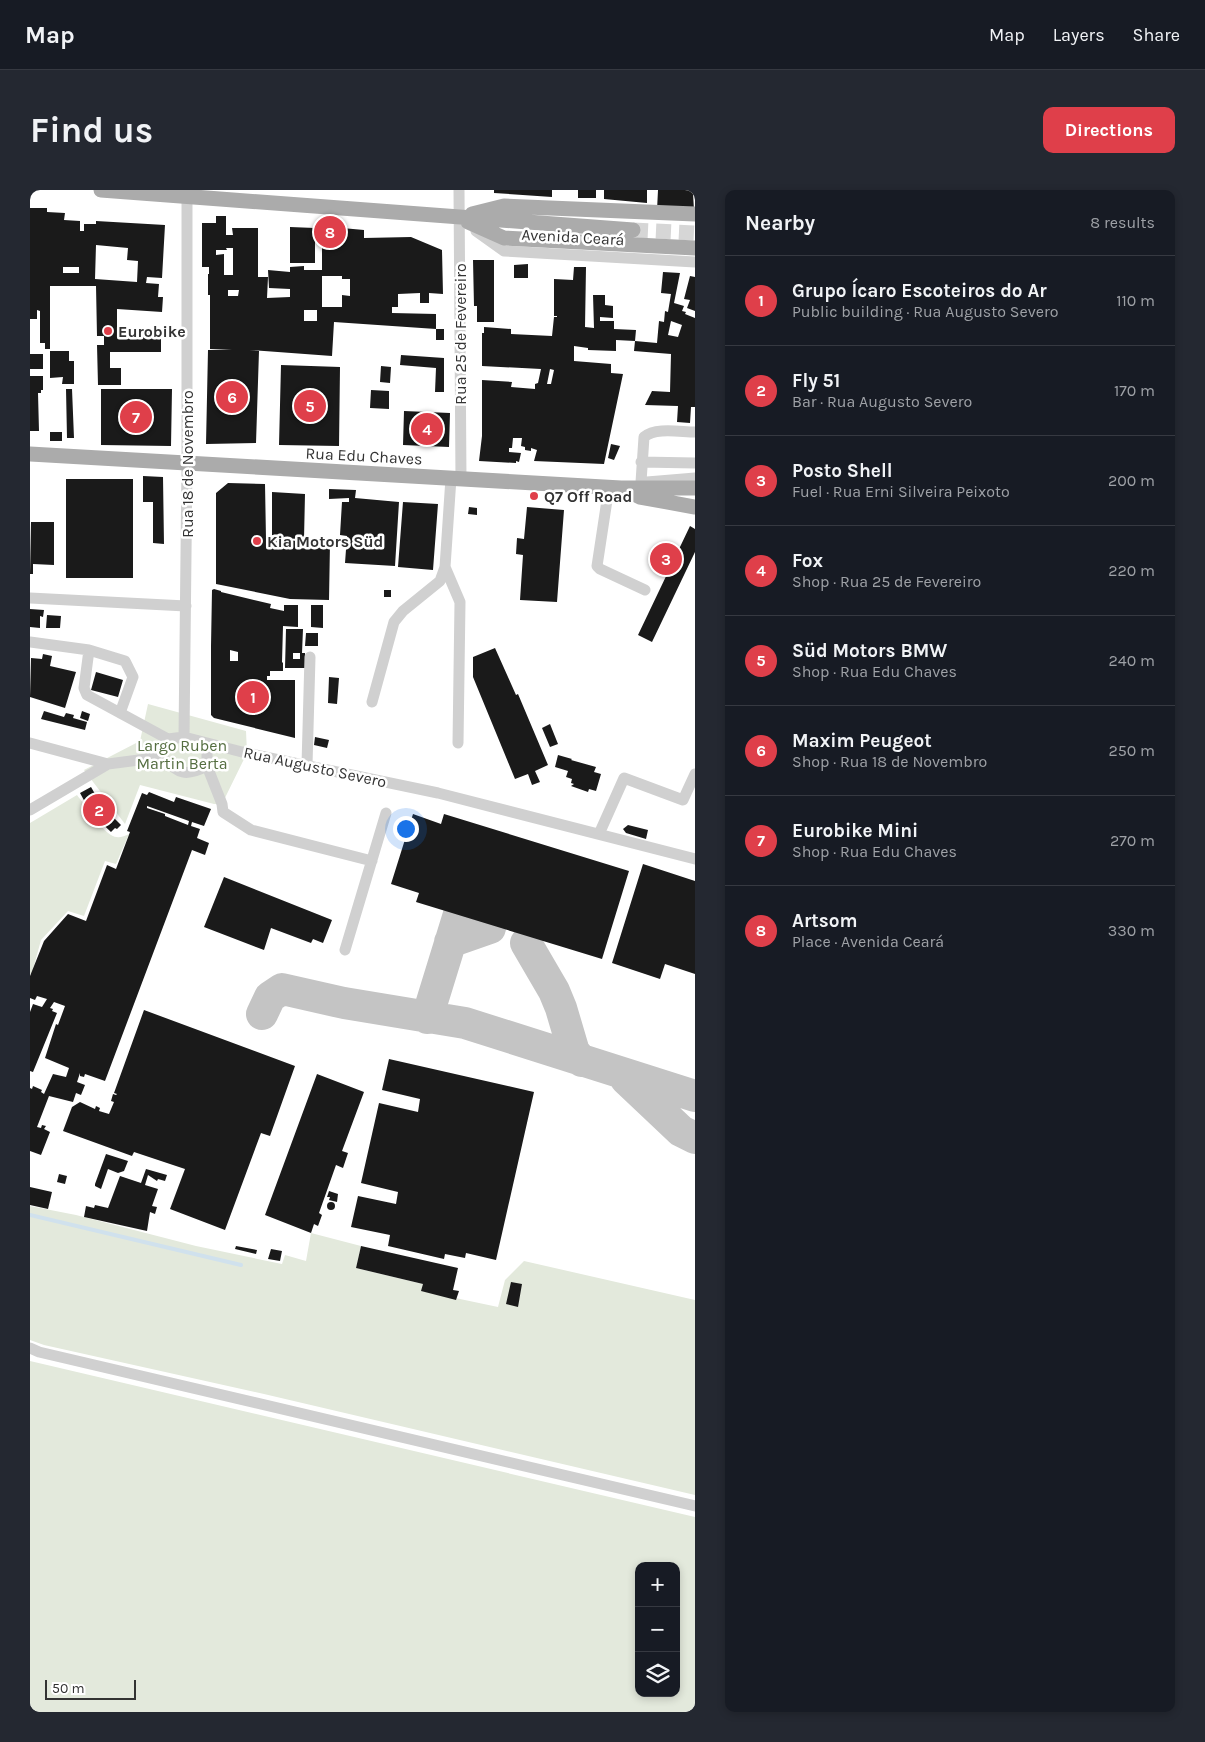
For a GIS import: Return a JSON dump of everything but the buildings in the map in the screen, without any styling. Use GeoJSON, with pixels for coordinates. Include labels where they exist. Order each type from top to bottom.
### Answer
{"type":"FeatureCollection","features":[{"type":"Feature","properties":{"kind":"main road","name":"Avenida Ceará"},"geometry":{"type":"LineString","coordinates":[[101,190],[187,193],[460,218],[633,230]]}},
{"type":"Feature","properties":{"kind":"main road","name":"Avenida Ceará"},"geometry":{"type":"LineString","coordinates":[[460,218],[504,206],[695,214]]}},
{"type":"Feature","properties":{"kind":"main road"},"geometry":{"type":"LineString","coordinates":[[460,218],[504,238],[695,248]]}},
{"type":"Feature","properties":{"kind":"main road","name":"Rua Edu Chaves"},"geometry":{"type":"LineString","coordinates":[[30,454],[625,486]]}},
{"type":"Feature","properties":{"kind":"main road"},"geometry":{"type":"LineString","coordinates":[[625,486],[695,488]]}},
{"type":"Feature","properties":{"kind":"main road"},"geometry":{"type":"LineString","coordinates":[[625,486],[640,497],[695,507]]}},
{"type":"Feature","properties":{"kind":"street","name":"Rua 25 de Fevereiro"},"geometry":{"type":"LineString","coordinates":[[445,567],[456,478],[459,190]]}},
{"type":"Feature","properties":{"kind":"street","name":"Rua 18 de Novembro"},"geometry":{"type":"LineString","coordinates":[[184,737],[187,193]]}},
{"type":"Feature","properties":{"kind":"street","name":"Avenida Ceará"},"geometry":{"type":"LineString","coordinates":[[460,218],[504,251],[695,262]]}},
{"type":"Feature","properties":{"kind":"street"},"geometry":{"type":"LineString","coordinates":[[644,590],[597,566],[625,486],[641,462],[644,437],[650,432],[695,432]]}},
{"type":"Feature","properties":{"kind":"street"},"geometry":{"type":"LineString","coordinates":[[641,462],[695,463]]}},
{"type":"Feature","properties":{"kind":"street","name":"Rua Edu Chaves"},"geometry":{"type":"LineString","coordinates":[[625,486],[695,478]]}},
{"type":"Feature","properties":{"kind":"street"},"geometry":{"type":"LineString","coordinates":[[372,702],[394,622],[403,611],[440,581],[445,567]]}},
{"type":"Feature","properties":{"kind":"street"},"geometry":{"type":"LineString","coordinates":[[445,567],[460,602],[458,742]]}},
{"type":"Feature","properties":{"kind":"street"},"geometry":{"type":"LineString","coordinates":[[30,598],[186,606]]}},
{"type":"Feature","properties":{"kind":"street"},"geometry":{"type":"LineString","coordinates":[[30,642],[89,650],[125,661],[133,677],[120,713]]}},
{"type":"Feature","properties":{"kind":"street"},"geometry":{"type":"LineString","coordinates":[[89,650],[85,692],[168,739],[162,757]]}},
{"type":"Feature","properties":{"kind":"street"},"geometry":{"type":"LineString","coordinates":[[307,765],[310,657]]}},
{"type":"Feature","properties":{"kind":"street","name":"Rua Augusto Severo"},"geometry":{"type":"LineString","coordinates":[[168,739],[184,737],[438,793],[695,859]]}},
{"type":"Feature","properties":{"kind":"street"},"geometry":{"type":"LineString","coordinates":[[30,743],[108,764],[162,757]]}},
{"type":"Feature","properties":{"kind":"street"},"geometry":{"type":"LineString","coordinates":[[207,743],[207,766],[224,812],[250,830],[372,861]]}},
{"type":"Feature","properties":{"kind":"street"},"geometry":{"type":"LineString","coordinates":[[162,757],[173,768],[188,773],[207,766]]}},
{"type":"Feature","properties":{"kind":"street"},"geometry":{"type":"LineString","coordinates":[[30,810],[108,764]]}},
{"type":"Feature","properties":{"kind":"street"},"geometry":{"type":"LineString","coordinates":[[599,834],[624,778],[683,800],[695,774]]}},
{"type":"Feature","properties":{"kind":"street"},"geometry":{"type":"LineString","coordinates":[[346,950],[386,813]]}},
{"type":"Feature","properties":{"kind":"street"},"geometry":{"type":"LineString","coordinates":[[30,1348],[39,1352],[695,1506]]}},
{"type":"Feature","properties":{"kind":"green space","name":"Largo Ruben Martin Berta"},"geometry":{"type":"Polygon","coordinates":[[[148,704],[246,731],[247,753],[222,804],[214,804],[140,785],[125,824],[84,770],[140,741],[148,704]]]}},
{"type":"Feature","properties":{"kind":"green space"},"geometry":{"type":"Polygon","coordinates":[[[77,795],[107,832],[118,837],[129,834],[116,864],[105,861],[84,916],[68,911],[41,940],[32,973],[30,974],[30,823],[77,795]]]}},
{"type":"Feature","properties":{"kind":"green space"},"geometry":{"type":"Polygon","coordinates":[[[30,1206],[76,1215],[196,1246],[282,1264],[285,1255],[306,1261],[311,1233],[361,1246],[356,1268],[423,1284],[422,1291],[498,1307],[505,1280],[524,1261],[695,1300],[695,1495],[264,1394],[44,1345],[30,1340],[30,1206]]]}},
{"type":"Feature","properties":{"kind":"green space"},"geometry":{"type":"Polygon","coordinates":[[[30,1361],[695,1517],[695,1712],[30,1712],[30,1361]]]}},
{"type":"Feature","properties":{"kind":"waterway"},"geometry":{"type":"LineString","coordinates":[[30,1215],[241,1265]]}},
{"type":"Feature","properties":{"kind":"taxiway"},"geometry":{"type":"LineString","coordinates":[[427,1018],[460,911]]}},
{"type":"Feature","properties":{"kind":"taxiway"},"geometry":{"type":"LineString","coordinates":[[450,942],[490,928]]}},
{"type":"Feature","properties":{"kind":"taxiway"},"geometry":{"type":"LineString","coordinates":[[526,943],[554,991],[574,1052],[582,1061]]}},
{"type":"Feature","properties":{"kind":"taxiway"},"geometry":{"type":"LineString","coordinates":[[262,1014],[270,997],[282,989],[344,1003],[465,1023],[695,1096]]}},
{"type":"Feature","properties":{"kind":"taxiway"},"geometry":{"type":"LineString","coordinates":[[626,1079],[681,1131],[695,1138]]}},
{"type":"Feature","properties":{"kind":"tunnel"},"geometry":{"type":"LineString","coordinates":[[633,230],[695,233]]}},
{"type":"Feature","properties":{"kind":"place","name":"Artsom"},"geometry":{"type":"Point","coordinates":[330,232]}},
{"type":"Feature","properties":{"kind":"place","name":"Eurobike"},"geometry":{"type":"Point","coordinates":[108,331]}},
{"type":"Feature","properties":{"kind":"place","name":"Maxim Peugeot"},"geometry":{"type":"Point","coordinates":[232,397]}},
{"type":"Feature","properties":{"kind":"place","name":"Süd Motors BMW"},"geometry":{"type":"Point","coordinates":[310,406]}},
{"type":"Feature","properties":{"kind":"place","name":"Eurobike Mini"},"geometry":{"type":"Point","coordinates":[136,417]}},
{"type":"Feature","properties":{"kind":"place","name":"Fox"},"geometry":{"type":"Point","coordinates":[427,429]}},
{"type":"Feature","properties":{"kind":"place","name":"Q7 Off Road"},"geometry":{"type":"Point","coordinates":[534,496]}},
{"type":"Feature","properties":{"kind":"place","name":"Kia Motors Süd"},"geometry":{"type":"Point","coordinates":[257,541]}},
{"type":"Feature","properties":{"kind":"place","name":"Posto Shell"},"geometry":{"type":"Point","coordinates":[666,559]}},
{"type":"Feature","properties":{"kind":"place","name":"Grupo Ícaro Escoteiros do Ar"},"geometry":{"type":"Point","coordinates":[253,697]}},
{"type":"Feature","properties":{"kind":"place","name":"Fly 51"},"geometry":{"type":"Point","coordinates":[99,810]}}]}
